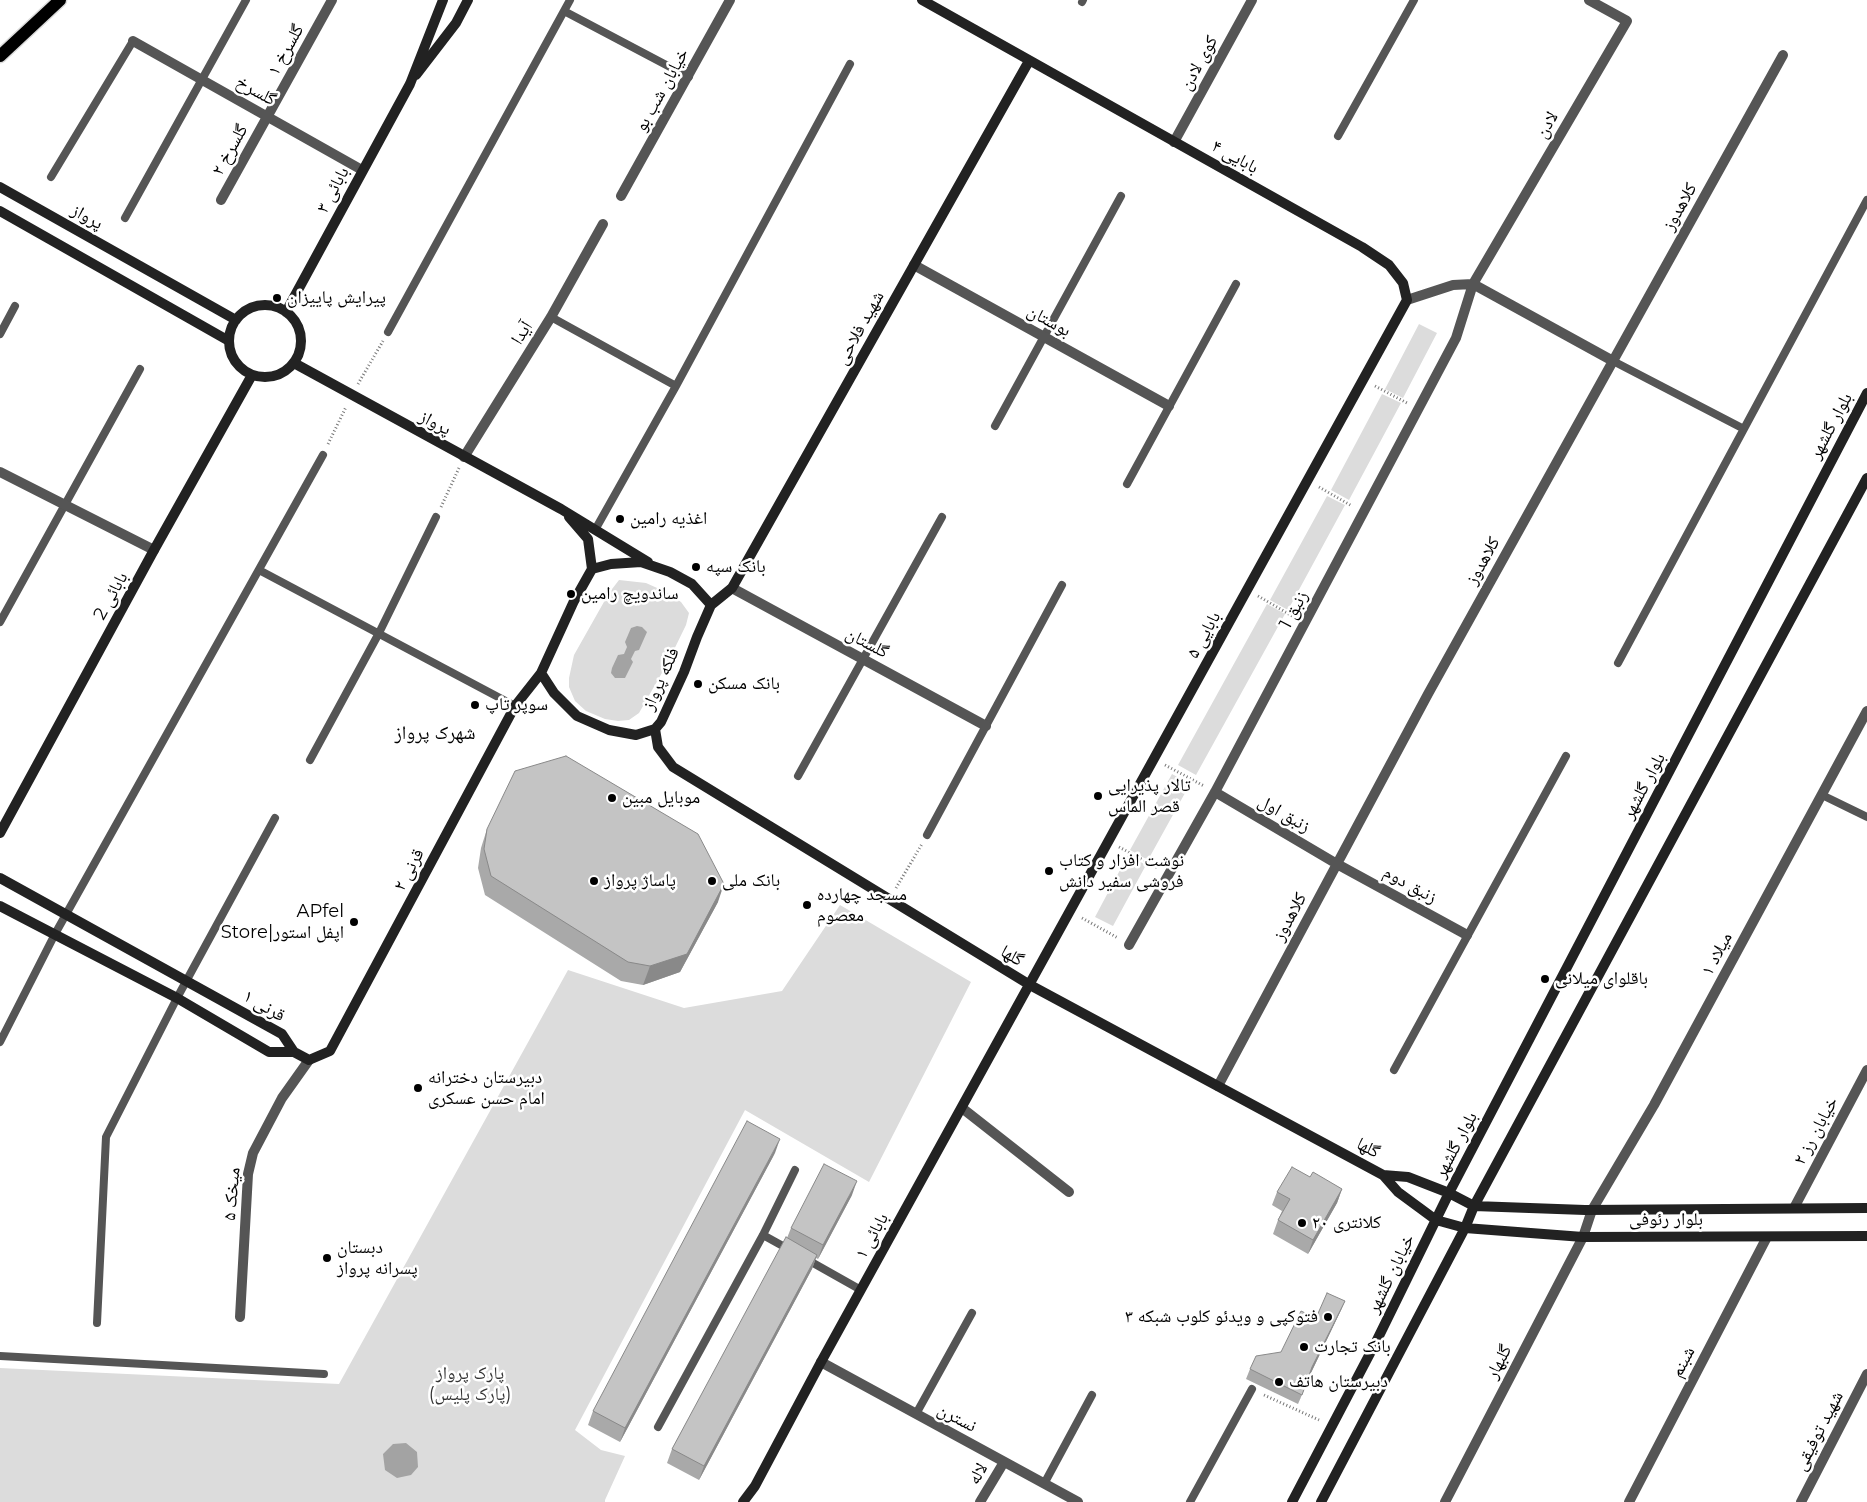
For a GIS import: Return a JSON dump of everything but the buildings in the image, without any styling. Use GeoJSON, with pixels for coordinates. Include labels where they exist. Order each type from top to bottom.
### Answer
{"type":"FeatureCollection","features":[{"type":"Feature","properties":{"kind":"main road"},"geometry":{"type":"LineString","coordinates":[[0,56],[60,0]]}},
{"type":"Feature","properties":{"kind":"main road","name":"بابائی ۳"},"geometry":{"type":"LineString","coordinates":[[286,312],[410,84],[443,0]]}},
{"type":"Feature","properties":{"kind":"main road","name":"بابائی ۳"},"geometry":{"type":"LineString","coordinates":[[410,84],[456,23],[468,0]]}},
{"type":"Feature","properties":{"kind":"main road","name":"بابایی ۴"},"geometry":{"type":"LineString","coordinates":[[922,0],[1362,247],[1389,265],[1403,283],[1407,300]]}},
{"type":"Feature","properties":{"kind":"main road","name":"شهید فلاحی"},"geometry":{"type":"LineString","coordinates":[[711,605],[732,588],[1029,61]]}},
{"type":"Feature","properties":{"kind":"main road","name":"پرواز"},"geometry":{"type":"LineString","coordinates":[[0,187],[236,320]]}},
{"type":"Feature","properties":{"kind":"main road"},"geometry":{"type":"LineString","coordinates":[[0,212],[228,341]]}},
{"type":"Feature","properties":{"kind":"main road","name":"۵ بابایی"},"geometry":{"type":"LineString","coordinates":[[1030,985],[1407,300]]}},
{"type":"Feature","properties":{"kind":"main road"},"geometry":{"type":"LineString","coordinates":[[265,305],[276,307],[286,312],[294,320],[300,336],[299,353],[294,363],[285,371],[263,378],[242,370],[230,352],[228,341],[230,330],[236,320],[253,307],[265,305]]}},
{"type":"Feature","properties":{"kind":"main road","name":"پرواز"},"geometry":{"type":"LineString","coordinates":[[294,363],[351,396],[562,509],[656,567]]}},
{"type":"Feature","properties":{"kind":"main road","name":"بابائی 2"},"geometry":{"type":"LineString","coordinates":[[0,833],[252,375]]}},
{"type":"Feature","properties":{"kind":"main road","name":"بلوار گلشهر"},"geometry":{"type":"LineString","coordinates":[[1449,1193],[1867,393]]}},
{"type":"Feature","properties":{"kind":"main road"},"geometry":{"type":"LineString","coordinates":[[1321,1502],[1474,1206],[1867,478]]}},
{"type":"Feature","properties":{"kind":"main road","name":"پرواز"},"geometry":{"type":"LineString","coordinates":[[562,509],[588,540],[592,569]]}},
{"type":"Feature","properties":{"kind":"main road"},"geometry":{"type":"LineString","coordinates":[[541,673],[570,610],[592,569],[611,564],[641,562],[670,572],[692,584],[711,605]]}},
{"type":"Feature","properties":{"kind":"main road","name":"فلکه پرواز"},"geometry":{"type":"LineString","coordinates":[[541,673],[554,693],[577,716],[609,730],[636,735],[655,729],[661,722],[684,672],[711,605]]}},
{"type":"Feature","properties":{"kind":"main road","name":"قرنی ۲"},"geometry":{"type":"LineString","coordinates":[[309,1060],[330,1051],[515,706],[541,673]]}},
{"type":"Feature","properties":{"kind":"main road","name":"گلها"},"geometry":{"type":"LineString","coordinates":[[655,729],[658,747],[673,768],[1030,985],[1383,1175]]}},
{"type":"Feature","properties":{"kind":"main road","name":"قرنی ۱"},"geometry":{"type":"LineString","coordinates":[[0,878],[282,1034],[294,1052]]}},
{"type":"Feature","properties":{"kind":"main road","name":"قرنی ۱"},"geometry":{"type":"LineString","coordinates":[[0,906],[177,998],[270,1052],[294,1052]]}},
{"type":"Feature","properties":{"kind":"main road","name":"بابائی ۱"},"geometry":{"type":"LineString","coordinates":[[744,1502],[755,1486],[821,1362],[1030,985]]}},
{"type":"Feature","properties":{"kind":"main road"},"geometry":{"type":"LineString","coordinates":[[294,1052],[309,1060]]}},
{"type":"Feature","properties":{"kind":"main road"},"geometry":{"type":"LineString","coordinates":[[1383,1175],[1408,1177],[1449,1193],[1474,1206]]}},
{"type":"Feature","properties":{"kind":"main road"},"geometry":{"type":"LineString","coordinates":[[1383,1175],[1398,1192],[1436,1220]]}},
{"type":"Feature","properties":{"kind":"main road","name":"خیابان گلشهر"},"geometry":{"type":"LineString","coordinates":[[1292,1502],[1376,1342],[1449,1193]]}},
{"type":"Feature","properties":{"kind":"main road","name":"بلوار رئوفی"},"geometry":{"type":"LineString","coordinates":[[1474,1206],[1592,1210],[1867,1208]]}},
{"type":"Feature","properties":{"kind":"main road","name":"بلوار رئوفی"},"geometry":{"type":"LineString","coordinates":[[1436,1220],[1464,1228],[1582,1236],[1867,1236]]}},
{"type":"Feature","properties":{"kind":"street","name":"گلسرخ ۱"},"geometry":{"type":"LineString","coordinates":[[268,117],[332,0]]}},
{"type":"Feature","properties":{"kind":"street","name":"خیابان شب بو"},"geometry":{"type":"LineString","coordinates":[[621,196],[689,77],[730,0]]}},
{"type":"Feature","properties":{"kind":"street","name":"کوی لادن"},"geometry":{"type":"LineString","coordinates":[[1174,142],[1252,0]]}},
{"type":"Feature","properties":{"kind":"street","name":"لادن"},"geometry":{"type":"LineString","coordinates":[[1474,284],[1627,21],[1589,0]]}},
{"type":"Feature","properties":{"kind":"street","name":"گلسرخ"},"geometry":{"type":"LineString","coordinates":[[133,41],[362,170]]}},
{"type":"Feature","properties":{"kind":"street","name":"کلاهدوز"},"geometry":{"type":"LineString","coordinates":[[1218,1086],[1428,694],[1783,55]]}},
{"type":"Feature","properties":{"kind":"street","name":"گلسرخ ۲"},"geometry":{"type":"LineString","coordinates":[[221,200],[268,117]]}},
{"type":"Feature","properties":{"kind":"street","name":"آیدا"},"geometry":{"type":"LineString","coordinates":[[464,457],[551,317],[604,224]]}},
{"type":"Feature","properties":{"kind":"street","name":"بوستان"},"geometry":{"type":"LineString","coordinates":[[914,265],[1169,406]]}},
{"type":"Feature","properties":{"kind":"street"},"geometry":{"type":"LineString","coordinates":[[1407,300],[1453,286],[1474,284],[1613,361]]}},
{"type":"Feature","properties":{"kind":"street","name":"زنبق 1"},"geometry":{"type":"LineString","coordinates":[[1129,945],[1215,792],[1456,338],[1474,284]]}},
{"type":"Feature","properties":{"kind":"street"},"geometry":{"type":"LineString","coordinates":[[0,472],[154,550]]}},
{"type":"Feature","properties":{"kind":"street","name":"گلستان"},"geometry":{"type":"LineString","coordinates":[[732,588],[986,726]]}},
{"type":"Feature","properties":{"kind":"street","name":"میلاد ۱"},"geometry":{"type":"LineString","coordinates":[[1582,1236],[1592,1210],[1654,1105],[1867,711]]}},
{"type":"Feature","properties":{"kind":"street","name":"زنبق اول"},"geometry":{"type":"LineString","coordinates":[[1215,792],[1337,864]]}},
{"type":"Feature","properties":{"kind":"street","name":"زنبق دوم"},"geometry":{"type":"LineString","coordinates":[[1337,864],[1467,935]]}},
{"type":"Feature","properties":{"kind":"street","name":"میخک ۵"},"geometry":{"type":"LineString","coordinates":[[240,1317],[248,1174],[253,1154],[282,1098],[309,1060]]}},
{"type":"Feature","properties":{"kind":"street","name":"خیابان رز ۲"},"geometry":{"type":"LineString","coordinates":[[1794,1208],[1867,1070]]}},
{"type":"Feature","properties":{"kind":"street"},"geometry":{"type":"LineString","coordinates":[[962,1108],[1069,1192]]}},
{"type":"Feature","properties":{"kind":"street","name":"گلبهار"},"geometry":{"type":"LineString","coordinates":[[1445,1502],[1582,1236]]}},
{"type":"Feature","properties":{"kind":"street","name":"شبنم"},"geometry":{"type":"LineString","coordinates":[[1629,1502],[1767,1237]]}},
{"type":"Feature","properties":{"kind":"street","name":"نسترن"},"geometry":{"type":"LineString","coordinates":[[821,1362],[1078,1502]]}},
{"type":"Feature","properties":{"kind":"street","name":"شهید توفیقی"},"geometry":{"type":"LineString","coordinates":[[1801,1502],[1867,1374]]}},
{"type":"Feature","properties":{"kind":"street","name":"لاله"},"geometry":{"type":"LineString","coordinates":[[980,1502],[1004,1462]]}},
{"type":"Feature","properties":{"kind":"lane"},"geometry":{"type":"LineString","coordinates":[[125,218],[246,0]]}},
{"type":"Feature","properties":{"kind":"lane"},"geometry":{"type":"LineString","coordinates":[[388,332],[570,0]]}},
{"type":"Feature","properties":{"kind":"lane"},"geometry":{"type":"LineString","coordinates":[[1338,136],[1414,0]]}},
{"type":"Feature","properties":{"kind":"lane"},"geometry":{"type":"LineString","coordinates":[[564,11],[689,77]]}},
{"type":"Feature","properties":{"kind":"lane"},"geometry":{"type":"LineString","coordinates":[[51,177],[133,41]]}},
{"type":"Feature","properties":{"kind":"lane"},"geometry":{"type":"LineString","coordinates":[[595,530],[676,386],[850,64]]}},
{"type":"Feature","properties":{"kind":"lane"},"geometry":{"type":"LineString","coordinates":[[995,426],[1121,196]]}},
{"type":"Feature","properties":{"kind":"lane"},"geometry":{"type":"LineString","coordinates":[[1618,664],[1867,200]]}},
{"type":"Feature","properties":{"kind":"lane"},"geometry":{"type":"LineString","coordinates":[[1127,484],[1236,284]]}},
{"type":"Feature","properties":{"kind":"lane"},"geometry":{"type":"LineString","coordinates":[[0,334],[15,306]]}},
{"type":"Feature","properties":{"kind":"lane"},"geometry":{"type":"LineString","coordinates":[[551,317],[676,386]]}},
{"type":"Feature","properties":{"kind":"lane"},"geometry":{"type":"LineString","coordinates":[[1613,361],[1744,429]]}},
{"type":"Feature","properties":{"kind":"lane"},"geometry":{"type":"LineString","coordinates":[[0,622],[140,369]]}},
{"type":"Feature","properties":{"kind":"lane"},"geometry":{"type":"LineString","coordinates":[[0,1042],[55,934],[67,916],[323,455]]}},
{"type":"Feature","properties":{"kind":"lane"},"geometry":{"type":"LineString","coordinates":[[310,760],[379,633],[436,517]]}},
{"type":"Feature","properties":{"kind":"lane"},"geometry":{"type":"LineString","coordinates":[[798,776],[942,517]]}},
{"type":"Feature","properties":{"kind":"lane"},"geometry":{"type":"LineString","coordinates":[[260,570],[515,706]]}},
{"type":"Feature","properties":{"kind":"lane"},"geometry":{"type":"LineString","coordinates":[[928,835],[1062,585]]}},
{"type":"Feature","properties":{"kind":"lane"},"geometry":{"type":"LineString","coordinates":[[1394,1070],[1566,756]]}},
{"type":"Feature","properties":{"kind":"lane"},"geometry":{"type":"LineString","coordinates":[[1822,795],[1867,817]]}},
{"type":"Feature","properties":{"kind":"lane"},"geometry":{"type":"LineString","coordinates":[[97,1323],[106,1137],[177,998],[275,818]]}},
{"type":"Feature","properties":{"kind":"lane"},"geometry":{"type":"LineString","coordinates":[[658,1427],[763,1235],[795,1170]]}},
{"type":"Feature","properties":{"kind":"lane"},"geometry":{"type":"LineString","coordinates":[[763,1235],[861,1290]]}},
{"type":"Feature","properties":{"kind":"lane"},"geometry":{"type":"LineString","coordinates":[[916,1414],[972,1313]]}},
{"type":"Feature","properties":{"kind":"lane"},"geometry":{"type":"LineString","coordinates":[[0,1356],[324,1374]]}},
{"type":"Feature","properties":{"kind":"lane"},"geometry":{"type":"LineString","coordinates":[[1190,1502],[1252,1389]]}},
{"type":"Feature","properties":{"kind":"lane"},"geometry":{"type":"LineString","coordinates":[[1044,1484],[1092,1395]]}},
{"type":"Feature","properties":{"kind":"path"},"geometry":{"type":"LineString","coordinates":[[323,455],[351,396],[388,332]]}},
{"type":"Feature","properties":{"kind":"path"},"geometry":{"type":"LineString","coordinates":[[1363,380],[1418,409]]}},
{"type":"Feature","properties":{"kind":"path"},"geometry":{"type":"LineString","coordinates":[[436,517],[464,457]]}},
{"type":"Feature","properties":{"kind":"path"},"geometry":{"type":"LineString","coordinates":[[1308,481],[1364,512]]}},
{"type":"Feature","properties":{"kind":"path"},"geometry":{"type":"LineString","coordinates":[[1248,590],[1305,623]]}},
{"type":"Feature","properties":{"kind":"path"},"geometry":{"type":"LineString","coordinates":[[1154,759],[1215,792]]}},
{"type":"Feature","properties":{"kind":"path"},"geometry":{"type":"LineString","coordinates":[[890,900],[928,835]]}},
{"type":"Feature","properties":{"kind":"path"},"geometry":{"type":"LineString","coordinates":[[1109,841],[1169,875]]}},
{"type":"Feature","properties":{"kind":"path"},"geometry":{"type":"LineString","coordinates":[[1071,912],[1129,945]]}},
{"type":"Feature","properties":{"kind":"path"},"geometry":{"type":"LineString","coordinates":[[1252,1389],[1332,1426]]}},
{"type":"Feature","properties":{"kind":"green space"},"geometry":{"type":"Polygon","coordinates":[[[1419,324],[1437,333],[1403,398],[1385,389],[1419,324]]]}},
{"type":"Feature","properties":{"kind":"green space"},"geometry":{"type":"Polygon","coordinates":[[[1382,394],[1401,403],[1349,500],[1331,490],[1382,394]]]}},
{"type":"Feature","properties":{"kind":"green space"},"geometry":{"type":"Polygon","coordinates":[[[1327,496],[1345,505],[1288,610],[1270,600],[1327,496]]]}},
{"type":"Feature","properties":{"kind":"green space"},"geometry":{"type":"Polygon","coordinates":[[[619,580],[646,583],[666,592],[681,602],[689,613],[686,625],[667,664],[639,713],[629,720],[618,721],[605,719],[586,711],[575,701],[569,687],[569,678],[574,655],[609,593],[619,580]]]}},
{"type":"Feature","properties":{"kind":"green space"},"geometry":{"type":"Polygon","coordinates":[[[1267,604],[1285,614],[1196,775],[1178,765],[1267,604]]]}},
{"type":"Feature","properties":{"kind":"green space"},"geometry":{"type":"Polygon","coordinates":[[[1172,774],[1190,784],[1148,860],[1130,850],[1172,774]]]}},
{"type":"Feature","properties":{"kind":"green space"},"geometry":{"type":"Polygon","coordinates":[[[1128,855],[1146,865],[1113,926],[1095,917],[1128,855]]]}},
{"type":"Feature","properties":{"kind":"green space","name":"پارک پرواز (پارک پلیس)"},"geometry":{"type":"Polygon","coordinates":[[[840,905],[971,982],[869,1182],[745,1110],[575,1430],[601,1450],[625,1456],[605,1502],[0,1502],[0,1368],[339,1384],[568,970],[684,1008],[782,991],[840,905]]]}},
{"type":"Feature","properties":{"kind":"shaded area"},"geometry":{"type":"Polygon","coordinates":[[[642,627],[647,632],[639,650],[635,651],[631,659],[633,662],[625,678],[615,678],[611,673],[612,668],[618,655],[624,654],[627,647],[625,642],[631,628],[642,627]]]}},
{"type":"Feature","properties":{"kind":"shaded area"},"geometry":{"type":"Polygon","coordinates":[[[406,1443],[417,1452],[418,1467],[411,1475],[397,1478],[385,1470],[383,1454],[393,1444],[406,1443]]]}},
{"type":"Feature","properties":{"kind":"place","name":"پیرایش پاییزان"},"geometry":{"type":"Point","coordinates":[277,298]}},
{"type":"Feature","properties":{"kind":"place","name":"اغذیه رامین"},"geometry":{"type":"Point","coordinates":[620,519]}},
{"type":"Feature","properties":{"kind":"place","name":"بانک سپه"},"geometry":{"type":"Point","coordinates":[696,567]}},
{"type":"Feature","properties":{"kind":"place","name":"ساندویچ رامین"},"geometry":{"type":"Point","coordinates":[571,594]}},
{"type":"Feature","properties":{"kind":"place","name":"بانک مسکن"},"geometry":{"type":"Point","coordinates":[698,684]}},
{"type":"Feature","properties":{"kind":"place","name":"سوپر تاپ"},"geometry":{"type":"Point","coordinates":[475,705]}},
{"type":"Feature","properties":{"kind":"place","name":"تالار پذیرایی قصر الماس"},"geometry":{"type":"Point","coordinates":[1098,796]}},
{"type":"Feature","properties":{"kind":"place","name":"موبایل مبین"},"geometry":{"type":"Point","coordinates":[612,798]}},
{"type":"Feature","properties":{"kind":"place","name":"نوشت افزار و کتاب فروشی سفیر دانش"},"geometry":{"type":"Point","coordinates":[1049,871]}},
{"type":"Feature","properties":{"kind":"place","name":"پاساژ پرواز"},"geometry":{"type":"Point","coordinates":[594,881]}},
{"type":"Feature","properties":{"kind":"place","name":"بانک ملی"},"geometry":{"type":"Point","coordinates":[712,881]}},
{"type":"Feature","properties":{"kind":"place","name":"مسجد چهارده معصوم"},"geometry":{"type":"Point","coordinates":[807,905]}},
{"type":"Feature","properties":{"kind":"place","name":"APfel Store|اپفل استور"},"geometry":{"type":"Point","coordinates":[354,922]}},
{"type":"Feature","properties":{"kind":"place","name":"باقلوای میلانی"},"geometry":{"type":"Point","coordinates":[1545,979]}},
{"type":"Feature","properties":{"kind":"place","name":"دبیرستان دخترانه امام حسن عسکری"},"geometry":{"type":"Point","coordinates":[418,1088]}},
{"type":"Feature","properties":{"kind":"place","name":"کلانتری ۲۰"},"geometry":{"type":"Point","coordinates":[1302,1223]}},
{"type":"Feature","properties":{"kind":"place","name":"دبستان پسرانه پرواز"},"geometry":{"type":"Point","coordinates":[327,1258]}},
{"type":"Feature","properties":{"kind":"place","name":"فتوکپی و ویدئو کلوب شبکه ۳"},"geometry":{"type":"Point","coordinates":[1328,1317]}},
{"type":"Feature","properties":{"kind":"place","name":"بانک تجارت"},"geometry":{"type":"Point","coordinates":[1304,1347]}},
{"type":"Feature","properties":{"kind":"place","name":"دبیرستان هاتف"},"geometry":{"type":"Point","coordinates":[1279,1382]}},
{"type":"Feature","properties":{"kind":"district","name":"شهرک پرواز"},"geometry":{"type":"Point","coordinates":[435,733]}}]}
